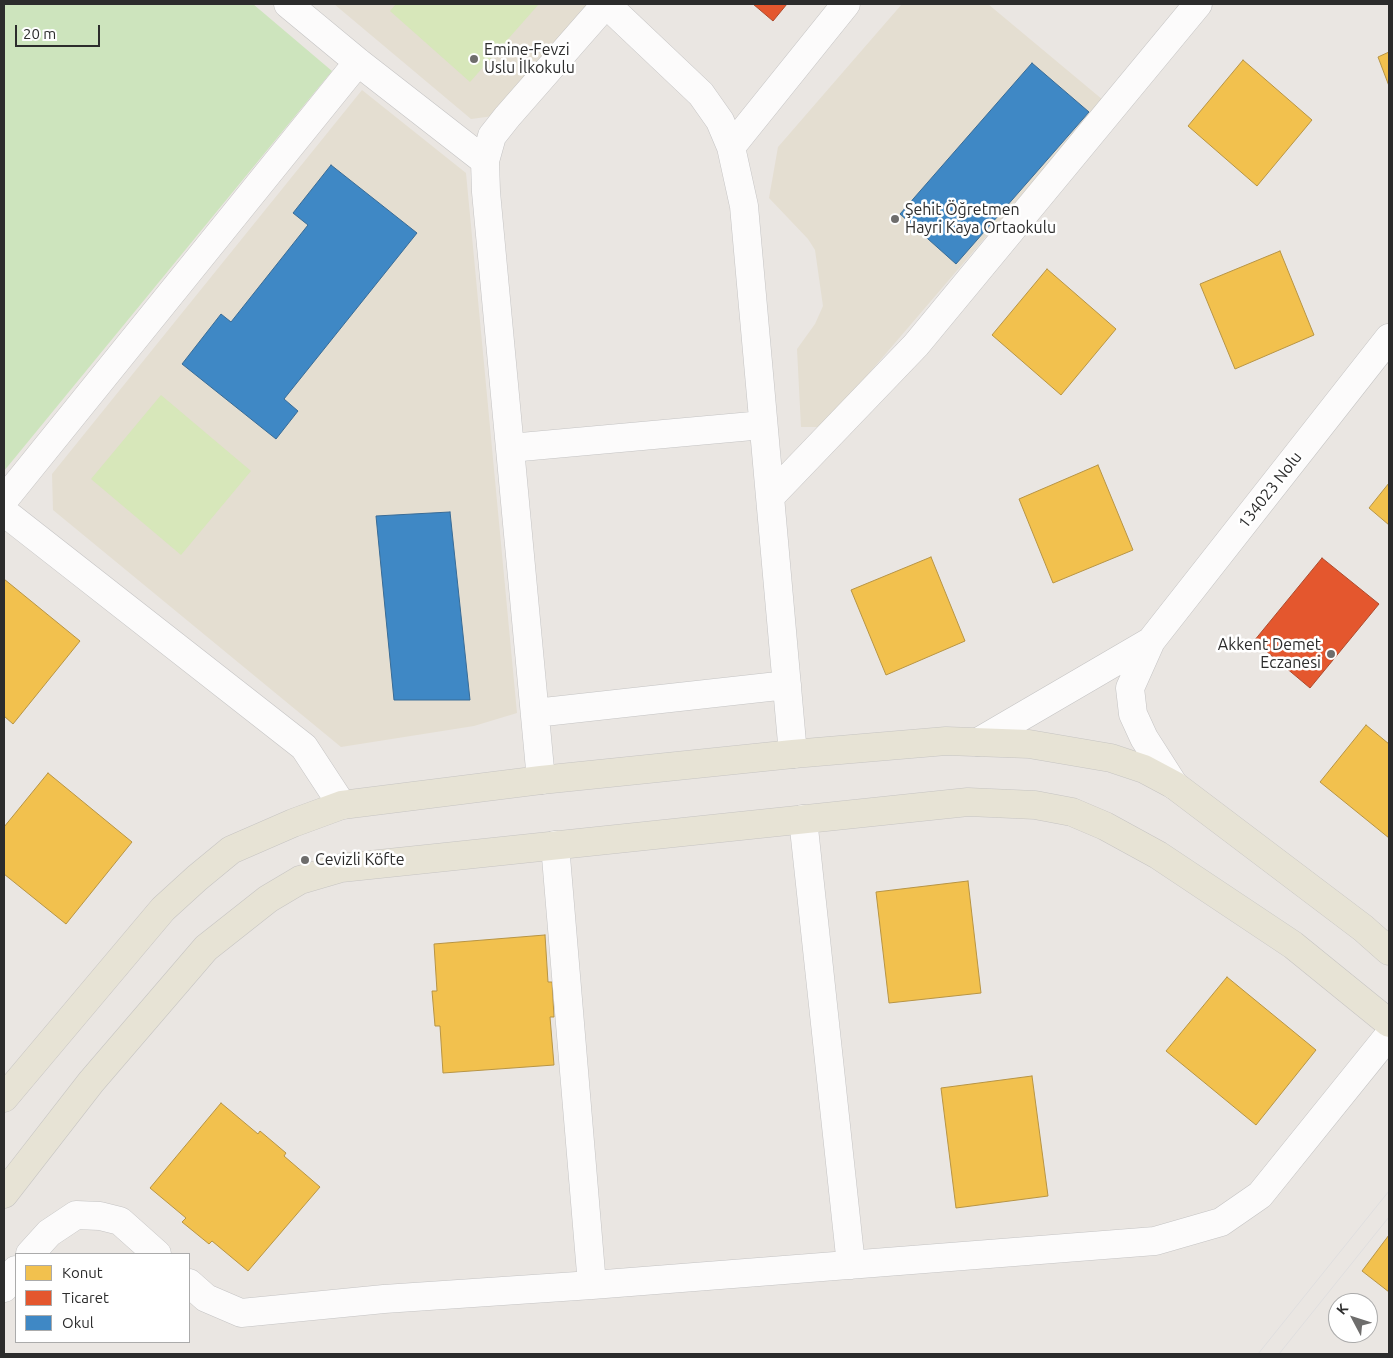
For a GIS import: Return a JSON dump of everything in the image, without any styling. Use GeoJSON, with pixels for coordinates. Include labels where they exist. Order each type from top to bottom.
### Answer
{"type":"FeatureCollection","features":[{"type":"Feature","properties":{"kind":"main road"},"geometry":{"type":"LineString","coordinates":[[4,1098],[16,1074],[163,909],[231,850],[293,822],[342,805],[541,780],[793,754],[946,741],[1029,744],[1111,758],[1144,769],[1174,785],[1363,928],[1389,951]]}},
{"type":"Feature","properties":{"kind":"main road"},"geometry":{"type":"LineString","coordinates":[[4,1194],[92,1082],[206,948],[268,898],[300,880],[341,868],[968,802],[1035,805],[1072,812],[1113,830],[1158,855],[1293,945],[1389,1023]]}},
{"type":"Feature","properties":{"kind":"main road"},"geometry":{"type":"LineString","coordinates":[[1363,928],[1389,939]]}},
{"type":"Feature","properties":{"kind":"street"},"geometry":{"type":"LineString","coordinates":[[288,4],[358,62],[485,161]]}},
{"type":"Feature","properties":{"kind":"street"},"geometry":{"type":"LineString","coordinates":[[541,780],[486,192],[485,161],[492,136],[502,123],[606,4],[701,94],[720,121],[731,147],[744,206],[793,754]]}},
{"type":"Feature","properties":{"kind":"street"},"geometry":{"type":"LineString","coordinates":[[731,147],[846,4]]}},
{"type":"Feature","properties":{"kind":"street"},"geometry":{"type":"LineString","coordinates":[[770,497],[916,345],[1198,4]]}},
{"type":"Feature","properties":{"kind":"street"},"geometry":{"type":"LineString","coordinates":[[4,500],[358,62]]}},
{"type":"Feature","properties":{"kind":"street","name":"134023 Nolu"},"geometry":{"type":"LineString","coordinates":[[1151,641],[1389,338]]}},
{"type":"Feature","properties":{"kind":"street"},"geometry":{"type":"LineString","coordinates":[[510,448],[763,425]]}},
{"type":"Feature","properties":{"kind":"street"},"geometry":{"type":"LineString","coordinates":[[4,512],[304,747],[342,805]]}},
{"type":"Feature","properties":{"kind":"street"},"geometry":{"type":"LineString","coordinates":[[978,742],[1151,641]]}},
{"type":"Feature","properties":{"kind":"street"},"geometry":{"type":"LineString","coordinates":[[1151,641],[1130,688],[1134,714],[1144,738],[1174,785]]}},
{"type":"Feature","properties":{"kind":"street"},"geometry":{"type":"LineString","coordinates":[[535,712],[787,685]]}},
{"type":"Feature","properties":{"kind":"street"},"geometry":{"type":"LineString","coordinates":[[803,820],[851,1265]]}},
{"type":"Feature","properties":{"kind":"street"},"geometry":{"type":"LineString","coordinates":[[556,846],[592,1286]]}},
{"type":"Feature","properties":{"kind":"street"},"geometry":{"type":"LineString","coordinates":[[190,1284],[206,1298],[241,1313],[384,1299],[592,1286],[1155,1241],[1221,1222],[1260,1195],[1389,1035]]}},
{"type":"Feature","properties":{"kind":"street"},"geometry":{"type":"LineString","coordinates":[[31,1253],[49,1233],[76,1215],[100,1216],[120,1221],[156,1253]]}},
{"type":"Feature","properties":{"kind":"street"},"geometry":{"type":"LineString","coordinates":[[4,1288],[15,1272]]}},
{"type":"Feature","properties":{"kind":"shaded area","name":"Emine-Fevzi Uslu İlkokulu"},"geometry":{"type":"Polygon","coordinates":[[[334,4],[595,4],[501,115],[471,119],[334,4]]]}},
{"type":"Feature","properties":{"kind":"shaded area","name":"Şehit Öğretmen Hayri Kaya Ortaokulu"},"geometry":{"type":"Polygon","coordinates":[[[902,4],[988,4],[1103,100],[823,427],[801,427],[797,349],[815,324],[823,306],[815,250],[808,239],[769,198],[778,147],[902,4]]]}},
{"type":"Feature","properties":{"kind":"shaded area"},"geometry":{"type":"Polygon","coordinates":[[[362,90],[466,173],[517,713],[474,726],[341,747],[53,510],[52,474],[362,90]]]}},
{"type":"Feature","properties":{"kind":"green space"},"geometry":{"type":"Polygon","coordinates":[[[4,4],[253,4],[332,71],[4,471],[4,4]]]}},
{"type":"Feature","properties":{"kind":"green space"},"geometry":{"type":"Polygon","coordinates":[[[396,4],[539,4],[470,82],[390,11],[396,4]]]}},
{"type":"Feature","properties":{"kind":"green space"},"geometry":{"type":"Polygon","coordinates":[[[161,395],[251,471],[181,555],[91,479],[161,395]]]}},
{"type":"Feature","properties":{"kind":"building: Konut"},"geometry":{"type":"Polygon","coordinates":[[[1389,52],[1389,86],[1378,57],[1389,52]]]}},
{"type":"Feature","properties":{"kind":"building: Konut"},"geometry":{"type":"Polygon","coordinates":[[[1243,60],[1312,120],[1257,186],[1188,126],[1243,60]]]}},
{"type":"Feature","properties":{"kind":"building: Konut"},"geometry":{"type":"Polygon","coordinates":[[[1280,251],[1314,335],[1235,369],[1200,284],[1280,251]]]}},
{"type":"Feature","properties":{"kind":"building: Konut"},"geometry":{"type":"Polygon","coordinates":[[[1047,269],[1116,329],[1061,395],[992,335],[1047,269]]]}},
{"type":"Feature","properties":{"kind":"building: Konut"},"geometry":{"type":"Polygon","coordinates":[[[1098,465],[1133,550],[1053,583],[1019,499],[1098,465]]]}},
{"type":"Feature","properties":{"kind":"building: Konut"},"geometry":{"type":"Polygon","coordinates":[[[1389,483],[1389,525],[1369,508],[1389,483]]]}},
{"type":"Feature","properties":{"kind":"building: Konut"},"geometry":{"type":"Polygon","coordinates":[[[931,557],[965,641],[886,675],[851,590],[931,557]]]}},
{"type":"Feature","properties":{"kind":"building: Konut"},"geometry":{"type":"Polygon","coordinates":[[[4,579],[80,641],[13,724],[4,716],[4,579]]]}},
{"type":"Feature","properties":{"kind":"building: Konut"},"geometry":{"type":"Polygon","coordinates":[[[1366,725],[1389,744],[1389,838],[1320,782],[1366,725]]]}},
{"type":"Feature","properties":{"kind":"building: Konut"},"geometry":{"type":"Polygon","coordinates":[[[48,773],[132,842],[66,924],[4,874],[4,827],[48,773]]]}},
{"type":"Feature","properties":{"kind":"building: Konut"},"geometry":{"type":"Polygon","coordinates":[[[968,881],[981,993],[889,1003],[876,892],[968,881]]]}},
{"type":"Feature","properties":{"kind":"building: Konut"},"geometry":{"type":"Polygon","coordinates":[[[545,935],[548,982],[552,982],[554,1017],[550,1017],[554,1065],[443,1073],[440,1026],[435,1026],[432,991],[437,991],[434,944],[545,935]]]}},
{"type":"Feature","properties":{"kind":"building: Konut"},"geometry":{"type":"Polygon","coordinates":[[[1227,977],[1316,1050],[1256,1125],[1166,1051],[1227,977]]]}},
{"type":"Feature","properties":{"kind":"building: Konut"},"geometry":{"type":"Polygon","coordinates":[[[1032,1076],[1048,1196],[956,1208],[941,1088],[1032,1076]]]}},
{"type":"Feature","properties":{"kind":"building: Konut"},"geometry":{"type":"Polygon","coordinates":[[[221,1103],[258,1134],[260,1131],[286,1153],[284,1156],[320,1187],[248,1271],[212,1241],[209,1244],[182,1222],[186,1218],[150,1188],[221,1103]]]}},
{"type":"Feature","properties":{"kind":"building: Konut"},"geometry":{"type":"Polygon","coordinates":[[[1389,1235],[1389,1292],[1362,1271],[1389,1235]]]}},
{"type":"Feature","properties":{"kind":"building: Ticaret"},"geometry":{"type":"Polygon","coordinates":[[[753,4],[787,4],[773,21],[753,4]]]}},
{"type":"Feature","properties":{"kind":"building: Ticaret"},"geometry":{"type":"Polygon","coordinates":[[[1322,558],[1379,604],[1310,688],[1254,641],[1322,558]]]}},
{"type":"Feature","properties":{"kind":"building: Okul"},"geometry":{"type":"Polygon","coordinates":[[[1032,63],[1089,112],[956,264],[900,214],[1032,63]]]}},
{"type":"Feature","properties":{"kind":"building: Okul"},"geometry":{"type":"Polygon","coordinates":[[[331,165],[417,233],[284,399],[298,411],[276,439],[182,364],[221,314],[231,322],[308,225],[293,213],[331,165]]]}},
{"type":"Feature","properties":{"kind":"building: Okul"},"geometry":{"type":"Polygon","coordinates":[[[450,512],[470,700],[394,700],[376,516],[450,512]]]}},
{"type":"Feature","properties":{"kind":"tram line"},"geometry":{"type":"LineString","coordinates":[[1258,1354],[1389,1191]]}},
{"type":"Feature","properties":{"kind":"tram line"},"geometry":{"type":"LineString","coordinates":[[1279,1354],[1389,1217]]}},
{"type":"Feature","properties":{"kind":"place","name":"Emine-Fevzi Uslu İlkokulu"},"geometry":{"type":"Point","coordinates":[474,59]}},
{"type":"Feature","properties":{"kind":"place","name":"Şehit Öğretmen Hayri Kaya Ortaokulu"},"geometry":{"type":"Point","coordinates":[895,219]}},
{"type":"Feature","properties":{"kind":"place","name":"Akkent Demet Eczanesi"},"geometry":{"type":"Point","coordinates":[1331,654]}},
{"type":"Feature","properties":{"kind":"place","name":"Cevizli Köfte"},"geometry":{"type":"Point","coordinates":[305,860]}}]}
